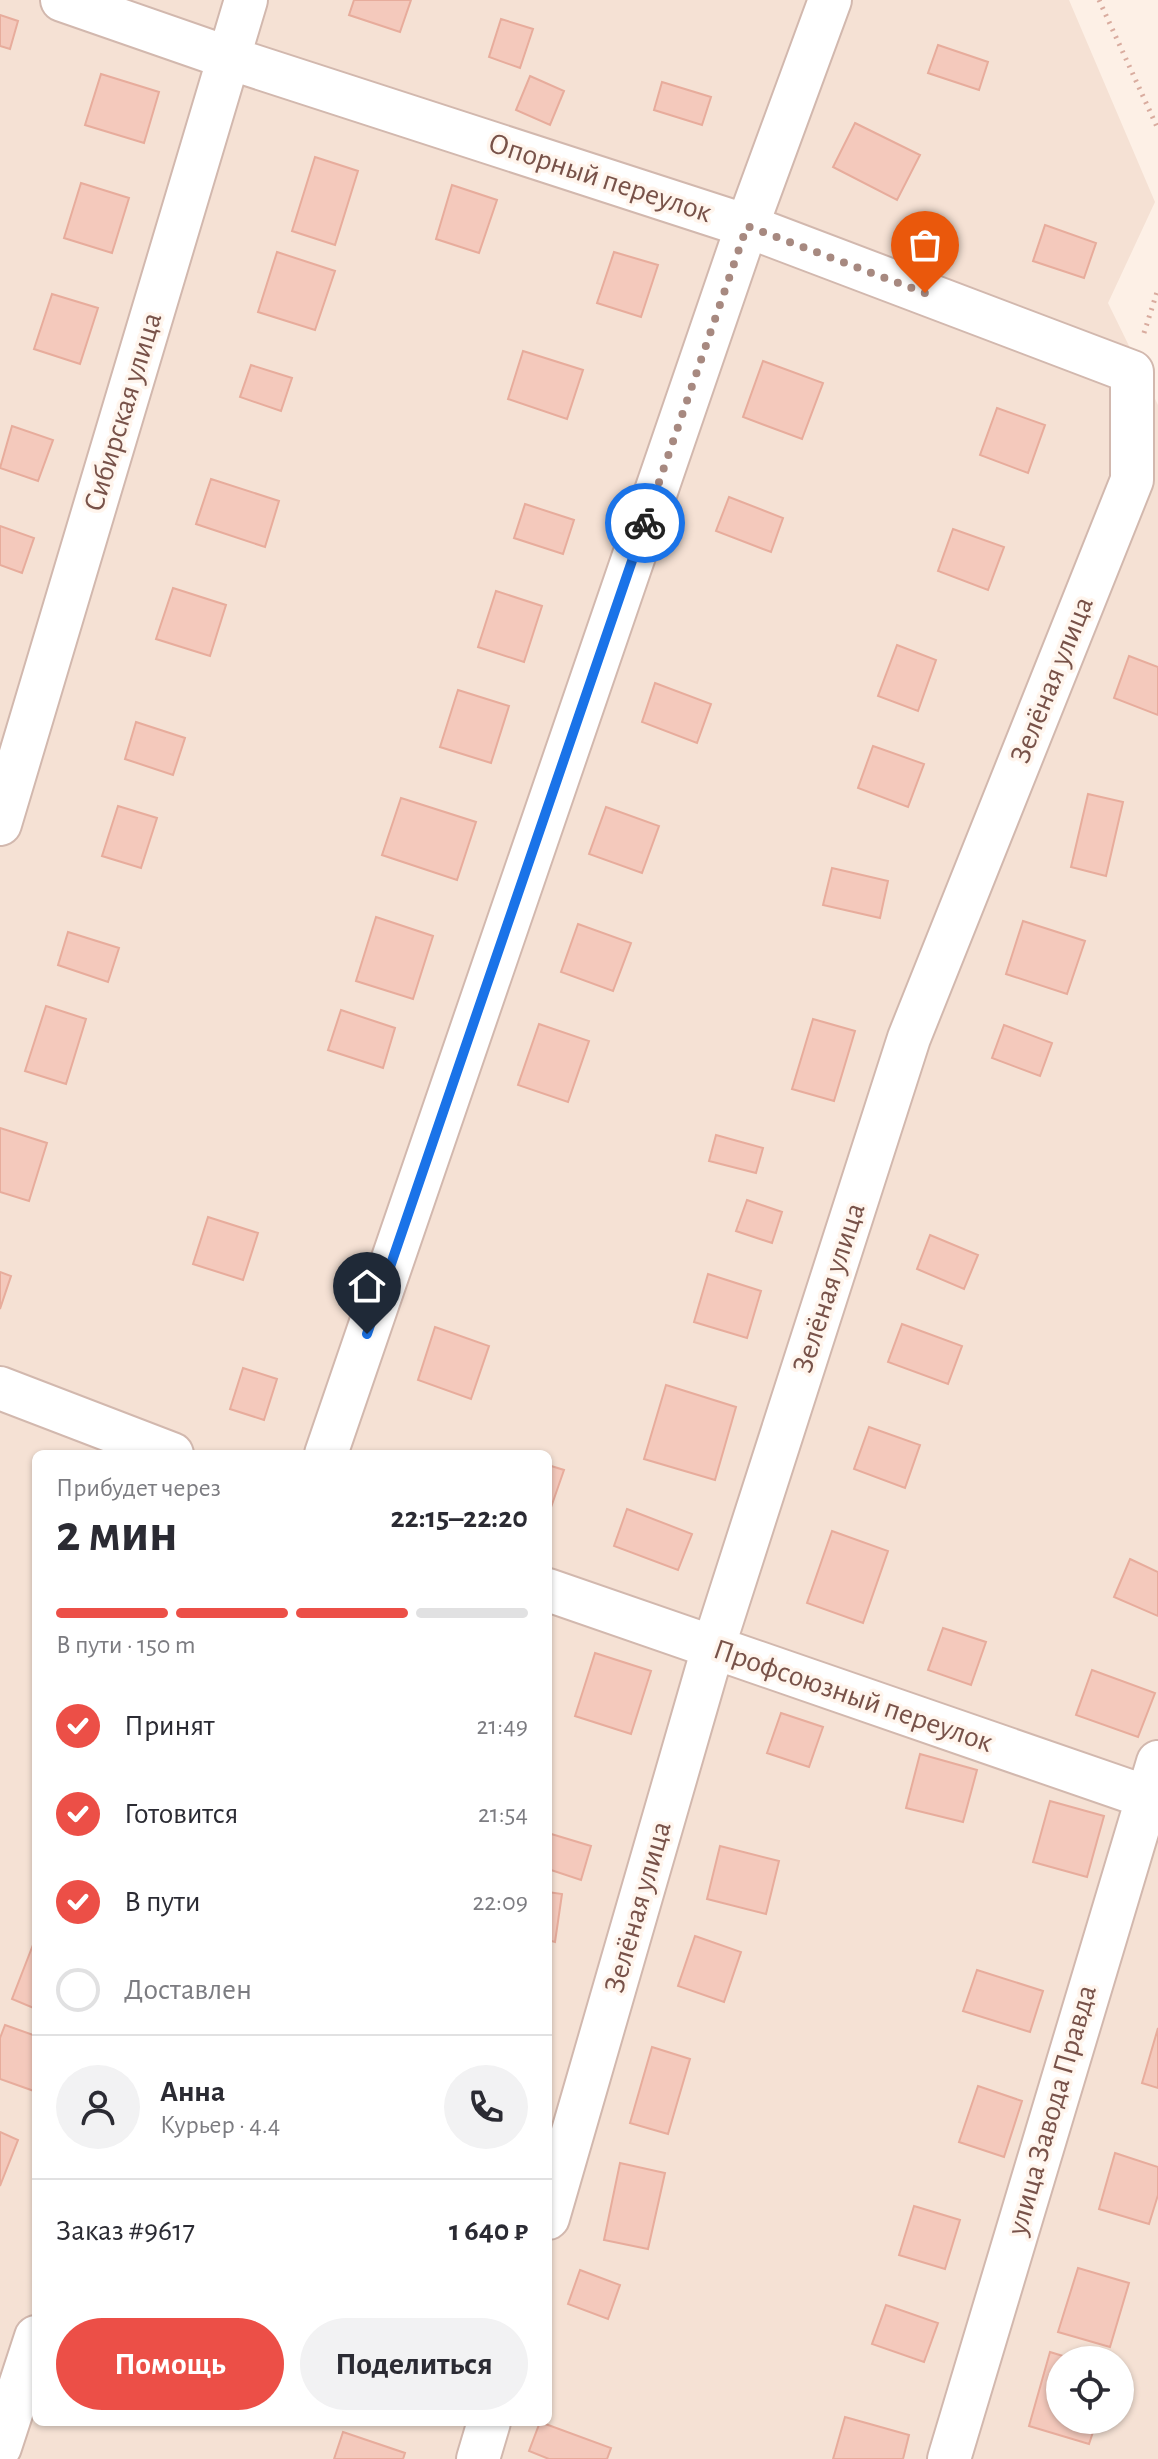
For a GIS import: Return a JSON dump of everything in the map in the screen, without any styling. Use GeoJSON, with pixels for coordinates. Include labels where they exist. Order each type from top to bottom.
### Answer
{"type":"FeatureCollection","features":[{"type":"Feature","properties":{"kind":"street","name":"Опорный переулок"},"geometry":{"type":"LineString","coordinates":[[62,0],[229,58],[747,226],[1132,372]]}},
{"type":"Feature","properties":{"kind":"street","name":"Сибирская улица"},"geometry":{"type":"LineString","coordinates":[[0,824],[246,0]]}},
{"type":"Feature","properties":{"kind":"street"},"geometry":{"type":"LineString","coordinates":[[327,1450],[747,226],[830,0]]}},
{"type":"Feature","properties":{"kind":"street","name":"Зелёная улица"},"geometry":{"type":"LineString","coordinates":[[552,2204],[713,1648],[909,1038],[1132,480],[1132,372]]}},
{"type":"Feature","properties":{"kind":"street"},"geometry":{"type":"LineString","coordinates":[[0,1388],[162,1450]]}},
{"type":"Feature","properties":{"kind":"street","name":"Профсоюзный переулок"},"geometry":{"type":"LineString","coordinates":[[552,1591],[713,1648],[1154,1786]]}},
{"type":"Feature","properties":{"kind":"street","name":"улица Завода Правда"},"geometry":{"type":"LineString","coordinates":[[949,2459],[1154,1786]]}},
{"type":"Feature","properties":{"kind":"street"},"geometry":{"type":"LineString","coordinates":[[0,2447],[32,2349]]}},
{"type":"Feature","properties":{"kind":"street"},"geometry":{"type":"LineString","coordinates":[[478,2459],[488,2426]]}},
{"type":"Feature","properties":{"kind":"path"},"geometry":{"type":"LineString","coordinates":[[1099,0],[1158,129]]}},
{"type":"Feature","properties":{"kind":"shaded area"},"geometry":{"type":"Polygon","coordinates":[[[0,0],[1069,0],[1155,202],[1108,303],[1158,405],[1158,2459],[0,2459],[0,0]]]}},
{"type":"Feature","properties":{"kind":"building"},"geometry":{"type":"Polygon","coordinates":[[[354,0],[411,0],[400,32],[349,15],[354,0]]]}},
{"type":"Feature","properties":{"kind":"building"},"geometry":{"type":"Polygon","coordinates":[[[0,15],[18,21],[10,49],[0,46],[0,15]]]}},
{"type":"Feature","properties":{"kind":"building"},"geometry":{"type":"Polygon","coordinates":[[[501,19],[533,29],[520,68],[489,57],[501,19]]]}},
{"type":"Feature","properties":{"kind":"building"},"geometry":{"type":"Polygon","coordinates":[[[938,45],[988,62],[979,90],[928,73],[938,45]]]}},
{"type":"Feature","properties":{"kind":"building"},"geometry":{"type":"Polygon","coordinates":[[[101,74],[159,92],[144,143],[85,125],[101,74]]]}},
{"type":"Feature","properties":{"kind":"building"},"geometry":{"type":"Polygon","coordinates":[[[530,76],[564,91],[550,125],[516,110],[530,76]]]}},
{"type":"Feature","properties":{"kind":"building"},"geometry":{"type":"Polygon","coordinates":[[[662,82],[711,97],[702,125],[654,110],[662,82]]]}},
{"type":"Feature","properties":{"kind":"building"},"geometry":{"type":"Polygon","coordinates":[[[855,123],[920,155],[897,200],[833,167],[855,123]]]}},
{"type":"Feature","properties":{"kind":"building"},"geometry":{"type":"Polygon","coordinates":[[[315,157],[358,171],[335,245],[292,231],[315,157]]]}},
{"type":"Feature","properties":{"kind":"building"},"geometry":{"type":"Polygon","coordinates":[[[81,183],[129,198],[112,253],[64,238],[81,183]]]}},
{"type":"Feature","properties":{"kind":"building"},"geometry":{"type":"Polygon","coordinates":[[[452,185],[497,200],[479,253],[436,239],[452,185]]]}},
{"type":"Feature","properties":{"kind":"building"},"geometry":{"type":"Polygon","coordinates":[[[1045,225],[1096,243],[1084,278],[1033,261],[1045,225]]]}},
{"type":"Feature","properties":{"kind":"building"},"geometry":{"type":"Polygon","coordinates":[[[277,252],[335,271],[315,330],[258,312],[277,252]]]}},
{"type":"Feature","properties":{"kind":"building"},"geometry":{"type":"Polygon","coordinates":[[[614,252],[658,265],[641,317],[597,303],[614,252]]]}},
{"type":"Feature","properties":{"kind":"building"},"geometry":{"type":"Polygon","coordinates":[[[52,294],[98,308],[80,364],[34,349],[52,294]]]}},
{"type":"Feature","properties":{"kind":"building"},"geometry":{"type":"Polygon","coordinates":[[[523,351],[583,370],[567,419],[508,399],[523,351]]]}},
{"type":"Feature","properties":{"kind":"building"},"geometry":{"type":"Polygon","coordinates":[[[763,361],[823,383],[802,439],[743,417],[763,361]]]}},
{"type":"Feature","properties":{"kind":"building"},"geometry":{"type":"Polygon","coordinates":[[[251,365],[292,378],[281,411],[240,397],[251,365]]]}},
{"type":"Feature","properties":{"kind":"building"},"geometry":{"type":"Polygon","coordinates":[[[997,408],[1045,425],[1028,473],[980,455],[997,408]]]}},
{"type":"Feature","properties":{"kind":"building"},"geometry":{"type":"Polygon","coordinates":[[[12,426],[53,440],[38,481],[0,468],[12,426]]]}},
{"type":"Feature","properties":{"kind":"building"},"geometry":{"type":"Polygon","coordinates":[[[211,479],[279,501],[265,547],[196,524],[211,479]]]}},
{"type":"Feature","properties":{"kind":"building"},"geometry":{"type":"Polygon","coordinates":[[[729,497],[783,518],[771,552],[716,531],[729,497]]]}},
{"type":"Feature","properties":{"kind":"building"},"geometry":{"type":"Polygon","coordinates":[[[525,504],[574,520],[563,554],[514,538],[525,504]]]}},
{"type":"Feature","properties":{"kind":"building"},"geometry":{"type":"Polygon","coordinates":[[[0,526],[34,538],[22,573],[0,565],[0,526]]]}},
{"type":"Feature","properties":{"kind":"building"},"geometry":{"type":"Polygon","coordinates":[[[953,529],[1004,547],[988,590],[938,571],[953,529]]]}},
{"type":"Feature","properties":{"kind":"building"},"geometry":{"type":"Polygon","coordinates":[[[173,588],[226,605],[210,656],[156,639],[173,588]]]}},
{"type":"Feature","properties":{"kind":"building"},"geometry":{"type":"Polygon","coordinates":[[[496,591],[542,606],[524,662],[478,647],[496,591]]]}},
{"type":"Feature","properties":{"kind":"building"},"geometry":{"type":"Polygon","coordinates":[[[897,645],[936,660],[918,711],[878,696],[897,645]]]}},
{"type":"Feature","properties":{"kind":"building"},"geometry":{"type":"Polygon","coordinates":[[[1129,656],[1158,667],[1158,715],[1114,698],[1129,656]]]}},
{"type":"Feature","properties":{"kind":"building"},"geometry":{"type":"Polygon","coordinates":[[[655,683],[711,704],[697,743],[642,722],[655,683]]]}},
{"type":"Feature","properties":{"kind":"building"},"geometry":{"type":"Polygon","coordinates":[[[458,690],[509,706],[491,763],[440,747],[458,690]]]}},
{"type":"Feature","properties":{"kind":"building"},"geometry":{"type":"Polygon","coordinates":[[[136,722],[185,738],[173,775],[125,759],[136,722]]]}},
{"type":"Feature","properties":{"kind":"building"},"geometry":{"type":"Polygon","coordinates":[[[873,746],[924,764],[908,807],[858,788],[873,746]]]}},
{"type":"Feature","properties":{"kind":"building"},"geometry":{"type":"Polygon","coordinates":[[[1088,794],[1123,802],[1106,876],[1071,867],[1088,794]]]}},
{"type":"Feature","properties":{"kind":"building"},"geometry":{"type":"Polygon","coordinates":[[[401,798],[476,822],[457,880],[382,855],[401,798]]]}},
{"type":"Feature","properties":{"kind":"building"},"geometry":{"type":"Polygon","coordinates":[[[118,806],[157,818],[141,868],[102,856],[118,806]]]}},
{"type":"Feature","properties":{"kind":"building"},"geometry":{"type":"Polygon","coordinates":[[[606,807],[659,826],[642,873],[589,854],[606,807]]]}},
{"type":"Feature","properties":{"kind":"building"},"geometry":{"type":"Polygon","coordinates":[[[832,868],[888,881],[880,918],[823,905],[832,868]]]}},
{"type":"Feature","properties":{"kind":"building"},"geometry":{"type":"Polygon","coordinates":[[[376,917],[433,936],[413,999],[356,981],[376,917]]]}},
{"type":"Feature","properties":{"kind":"building"},"geometry":{"type":"Polygon","coordinates":[[[1023,921],[1085,941],[1067,994],[1006,974],[1023,921]]]}},
{"type":"Feature","properties":{"kind":"building"},"geometry":{"type":"Polygon","coordinates":[[[578,924],[631,943],[613,991],[561,972],[578,924]]]}},
{"type":"Feature","properties":{"kind":"building"},"geometry":{"type":"Polygon","coordinates":[[[68,932],[119,948],[108,982],[58,965],[68,932]]]}},
{"type":"Feature","properties":{"kind":"building"},"geometry":{"type":"Polygon","coordinates":[[[46,1006],[86,1019],[66,1084],[25,1071],[46,1006]]]}},
{"type":"Feature","properties":{"kind":"building"},"geometry":{"type":"Polygon","coordinates":[[[341,1010],[395,1028],[383,1068],[328,1050],[341,1010]]]}},
{"type":"Feature","properties":{"kind":"building"},"geometry":{"type":"Polygon","coordinates":[[[813,1019],[855,1031],[834,1101],[792,1089],[813,1019]]]}},
{"type":"Feature","properties":{"kind":"building"},"geometry":{"type":"Polygon","coordinates":[[[539,1024],[589,1041],[568,1102],[518,1085],[539,1024]]]}},
{"type":"Feature","properties":{"kind":"building"},"geometry":{"type":"Polygon","coordinates":[[[1004,1025],[1052,1043],[1040,1076],[992,1058],[1004,1025]]]}},
{"type":"Feature","properties":{"kind":"building"},"geometry":{"type":"Polygon","coordinates":[[[0,1128],[47,1143],[29,1201],[0,1192],[0,1128]]]}},
{"type":"Feature","properties":{"kind":"building"},"geometry":{"type":"Polygon","coordinates":[[[716,1135],[763,1148],[756,1173],[709,1161],[716,1135]]]}},
{"type":"Feature","properties":{"kind":"building"},"geometry":{"type":"Polygon","coordinates":[[[747,1200],[782,1212],[772,1243],[736,1231],[747,1200]]]}},
{"type":"Feature","properties":{"kind":"building"},"geometry":{"type":"Polygon","coordinates":[[[208,1217],[258,1233],[243,1280],[193,1264],[208,1217]]]}},
{"type":"Feature","properties":{"kind":"building"},"geometry":{"type":"Polygon","coordinates":[[[930,1235],[978,1255],[964,1289],[917,1269],[930,1235]]]}},
{"type":"Feature","properties":{"kind":"building"},"geometry":{"type":"Polygon","coordinates":[[[0,1272],[11,1276],[0,1309],[0,1272]]]}},
{"type":"Feature","properties":{"kind":"building"},"geometry":{"type":"Polygon","coordinates":[[[708,1274],[761,1291],[747,1338],[694,1322],[708,1274]]]}},
{"type":"Feature","properties":{"kind":"building"},"geometry":{"type":"Polygon","coordinates":[[[902,1324],[962,1346],[948,1384],[888,1362],[902,1324]]]}},
{"type":"Feature","properties":{"kind":"building"},"geometry":{"type":"Polygon","coordinates":[[[435,1327],[489,1346],[471,1399],[418,1380],[435,1327]]]}},
{"type":"Feature","properties":{"kind":"building"},"geometry":{"type":"Polygon","coordinates":[[[243,1368],[277,1379],[264,1420],[230,1409],[243,1368]]]}},
{"type":"Feature","properties":{"kind":"building"},"geometry":{"type":"Polygon","coordinates":[[[666,1385],[736,1407],[715,1480],[644,1459],[666,1385]]]}},
{"type":"Feature","properties":{"kind":"building"},"geometry":{"type":"Polygon","coordinates":[[[869,1427],[920,1445],[905,1488],[854,1469],[869,1427]]]}},
{"type":"Feature","properties":{"kind":"building"},"geometry":{"type":"Polygon","coordinates":[[[552,1466],[564,1470],[552,1504],[552,1466]]]}},
{"type":"Feature","properties":{"kind":"building"},"geometry":{"type":"Polygon","coordinates":[[[627,1509],[692,1534],[678,1570],[614,1546],[627,1509]]]}},
{"type":"Feature","properties":{"kind":"building"},"geometry":{"type":"Polygon","coordinates":[[[832,1531],[888,1551],[863,1623],[807,1603],[832,1531]]]}},
{"type":"Feature","properties":{"kind":"building"},"geometry":{"type":"Polygon","coordinates":[[[1130,1559],[1158,1572],[1158,1616],[1114,1597],[1130,1559]]]}},
{"type":"Feature","properties":{"kind":"building"},"geometry":{"type":"Polygon","coordinates":[[[943,1628],[986,1642],[971,1685],[928,1670],[943,1628]]]}},
{"type":"Feature","properties":{"kind":"building"},"geometry":{"type":"Polygon","coordinates":[[[595,1653],[651,1671],[631,1734],[575,1716],[595,1653]]]}},
{"type":"Feature","properties":{"kind":"building"},"geometry":{"type":"Polygon","coordinates":[[[1092,1670],[1155,1693],[1138,1737],[1076,1715],[1092,1670]]]}},
{"type":"Feature","properties":{"kind":"building"},"geometry":{"type":"Polygon","coordinates":[[[781,1713],[823,1727],[809,1767],[767,1753],[781,1713]]]}},
{"type":"Feature","properties":{"kind":"building"},"geometry":{"type":"Polygon","coordinates":[[[920,1754],[977,1770],[963,1822],[906,1808],[920,1754]]]}},
{"type":"Feature","properties":{"kind":"building"},"geometry":{"type":"Polygon","coordinates":[[[1050,1801],[1104,1816],[1087,1877],[1033,1862],[1050,1801]]]}},
{"type":"Feature","properties":{"kind":"building"},"geometry":{"type":"Polygon","coordinates":[[[552,1834],[591,1846],[581,1880],[552,1870],[552,1834]]]}},
{"type":"Feature","properties":{"kind":"building"},"geometry":{"type":"Polygon","coordinates":[[[720,1846],[779,1861],[766,1914],[707,1899],[720,1846]]]}},
{"type":"Feature","properties":{"kind":"building"},"geometry":{"type":"Polygon","coordinates":[[[552,1893],[562,1894],[555,1942],[552,1941],[552,1893]]]}},
{"type":"Feature","properties":{"kind":"building"},"geometry":{"type":"Polygon","coordinates":[[[695,1936],[741,1952],[724,2002],[678,1986],[695,1936]]]}},
{"type":"Feature","properties":{"kind":"building"},"geometry":{"type":"Polygon","coordinates":[[[32,1947],[32,2007],[12,1999],[32,1947]]]}},
{"type":"Feature","properties":{"kind":"building"},"geometry":{"type":"Polygon","coordinates":[[[977,1970],[1043,1991],[1030,2032],[963,2011],[977,1970]]]}},
{"type":"Feature","properties":{"kind":"building"},"geometry":{"type":"Polygon","coordinates":[[[5,2025],[32,2035],[32,2090],[0,2079],[0,2038],[5,2025]]]}},
{"type":"Feature","properties":{"kind":"building"},"geometry":{"type":"Polygon","coordinates":[[[1158,2028],[1158,2088],[1142,2083],[1158,2028]]]}},
{"type":"Feature","properties":{"kind":"building"},"geometry":{"type":"Polygon","coordinates":[[[652,2047],[690,2059],[668,2134],[630,2123],[652,2047]]]}},
{"type":"Feature","properties":{"kind":"building"},"geometry":{"type":"Polygon","coordinates":[[[978,2086],[1022,2101],[1004,2157],[959,2142],[978,2086]]]}},
{"type":"Feature","properties":{"kind":"building"},"geometry":{"type":"Polygon","coordinates":[[[0,2132],[18,2140],[0,2186],[0,2132]]]}},
{"type":"Feature","properties":{"kind":"building"},"geometry":{"type":"Polygon","coordinates":[[[1115,2153],[1158,2167],[1158,2195],[1149,2224],[1099,2209],[1115,2153]]]}},
{"type":"Feature","properties":{"kind":"building"},"geometry":{"type":"Polygon","coordinates":[[[620,2163],[665,2173],[648,2249],[604,2240],[620,2163]]]}},
{"type":"Feature","properties":{"kind":"building"},"geometry":{"type":"Polygon","coordinates":[[[914,2206],[960,2220],[945,2269],[899,2255],[914,2206]]]}},
{"type":"Feature","properties":{"kind":"building"},"geometry":{"type":"Polygon","coordinates":[[[1078,2268],[1129,2283],[1110,2346],[1058,2332],[1078,2268]]]}},
{"type":"Feature","properties":{"kind":"building"},"geometry":{"type":"Polygon","coordinates":[[[580,2270],[620,2285],[608,2319],[568,2304],[580,2270]]]}},
{"type":"Feature","properties":{"kind":"building"},"geometry":{"type":"Polygon","coordinates":[[[886,2305],[938,2323],[924,2362],[872,2344],[886,2305]]]}},
{"type":"Feature","properties":{"kind":"building"},"geometry":{"type":"Polygon","coordinates":[[[1046,2366],[1046,2431],[1029,2426],[1046,2366]]]}},
{"type":"Feature","properties":{"kind":"building"},"geometry":{"type":"Polygon","coordinates":[[[845,2417],[909,2435],[903,2459],[833,2459],[845,2417]]]}},
{"type":"Feature","properties":{"kind":"building"},"geometry":{"type":"Polygon","coordinates":[[[538,2426],[551,2426],[611,2448],[607,2459],[549,2459],[529,2451],[538,2426]]]}},
{"type":"Feature","properties":{"kind":"building"},"geometry":{"type":"Polygon","coordinates":[[[343,2432],[405,2453],[403,2459],[334,2459],[343,2432]]]}},
{"type":"Feature","properties":{"kind":"building"},"geometry":{"type":"Polygon","coordinates":[[[1056,2434],[1092,2434],[1089,2444],[1056,2434]]]}},
{"type":"Feature","properties":{"kind":"way so far"},"geometry":{"type":"LineString","coordinates":[[645,523],[747,226],[925,293]]}},
{"type":"Feature","properties":{"kind":"route"},"geometry":{"type":"LineString","coordinates":[[367,1334],[645,523]]}}]}
